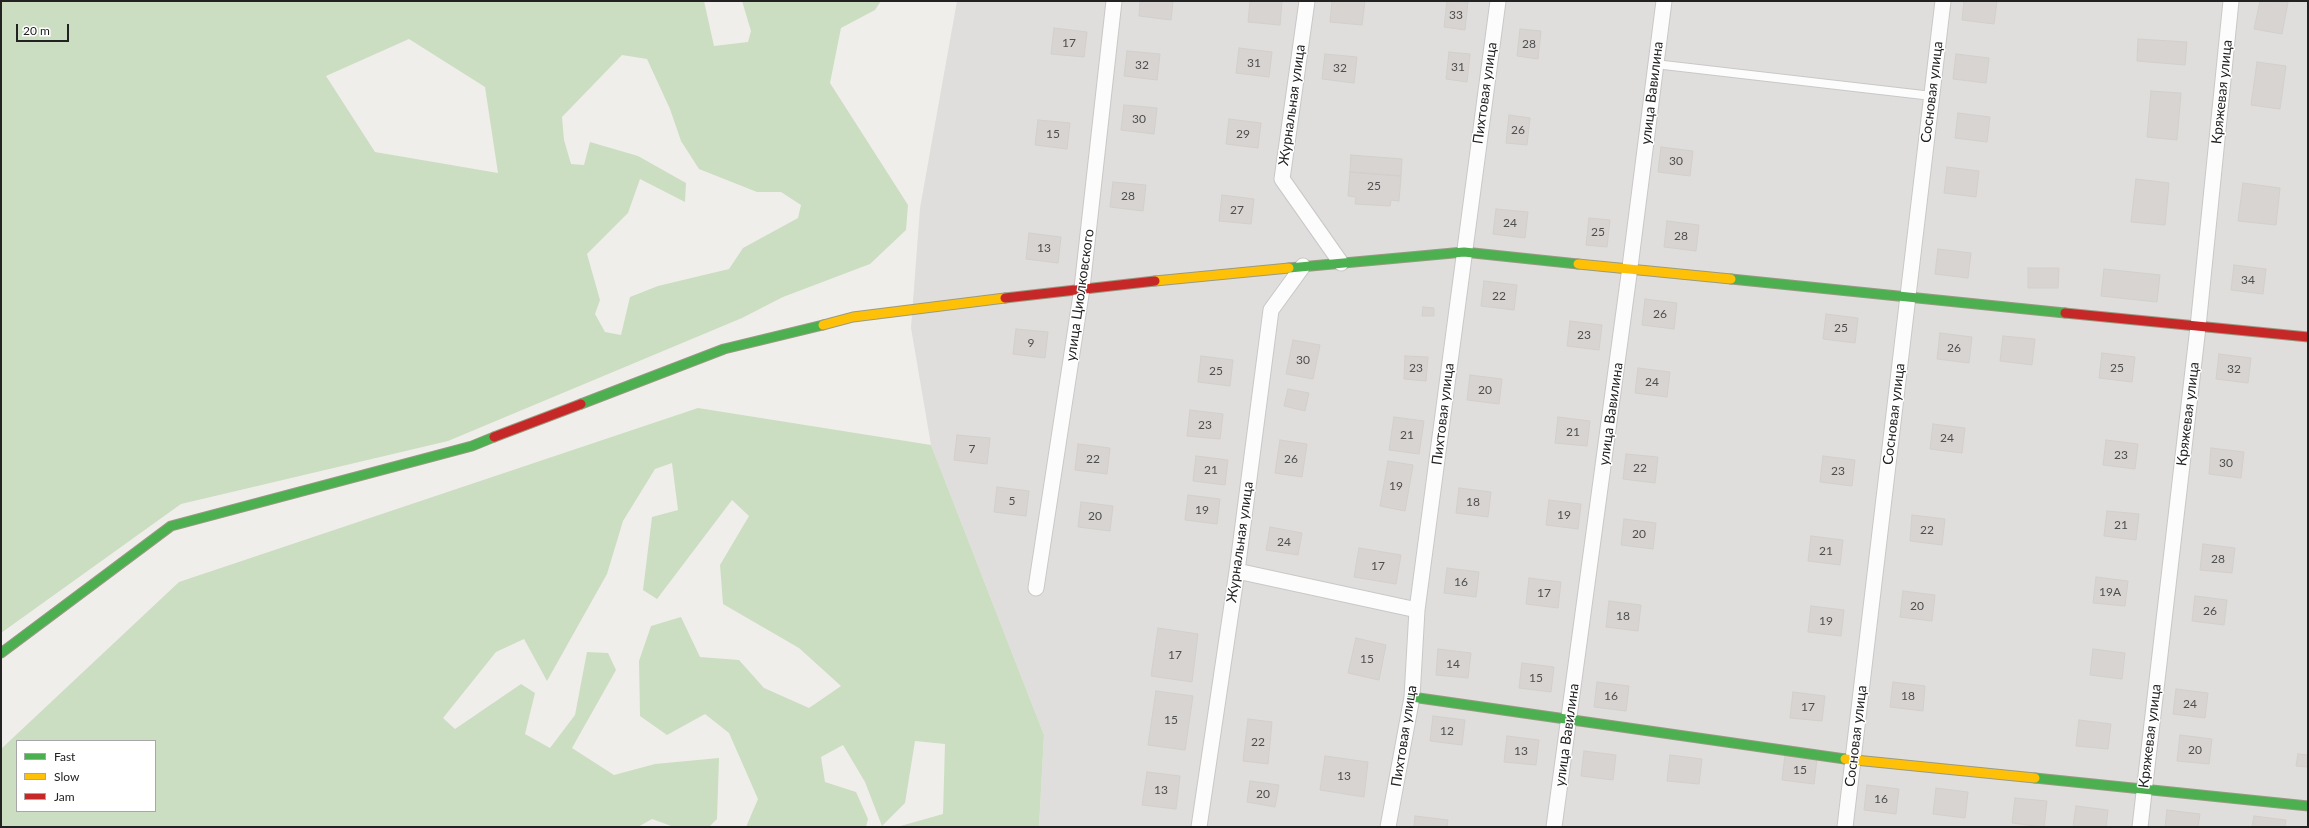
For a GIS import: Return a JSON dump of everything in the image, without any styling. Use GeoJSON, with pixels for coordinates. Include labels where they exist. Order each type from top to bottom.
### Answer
{"type":"FeatureCollection","features":[{"type":"Feature","properties":{"kind":"street","name":"улица Циолковского"},"geometry":{"type":"LineString","coordinates":[[1036,588],[1082,288],[1114,1]]}},
{"type":"Feature","properties":{"kind":"street","name":"Журнальная улица"},"geometry":{"type":"LineString","coordinates":[[1307,1],[1282,179],[1341,263]]}},
{"type":"Feature","properties":{"kind":"street","name":"Пихтовая улица"},"geometry":{"type":"LineString","coordinates":[[1388,827],[1412,697],[1417,610],[1498,1]]}},
{"type":"Feature","properties":{"kind":"street","name":"улица Вавилина"},"geometry":{"type":"LineString","coordinates":[[1554,827],[1570,720],[1664,1]]}},
{"type":"Feature","properties":{"kind":"street","name":"Сосновая улица"},"geometry":{"type":"LineString","coordinates":[[1844,827],[1854,760],[1943,1]]}},
{"type":"Feature","properties":{"kind":"street","name":"Кряжевая улица"},"geometry":{"type":"LineString","coordinates":[[2140,827],[2198,327],[2231,1]]}},
{"type":"Feature","properties":{"kind":"street"},"geometry":{"type":"LineString","coordinates":[[1,653],[172,526],[472,446],[724,349],[853,317],[1082,288],[1464,252],[1630,267],[1908,295],[2198,327],[2308,337]]}},
{"type":"Feature","properties":{"kind":"street","name":"Журнальная улица"},"geometry":{"type":"LineString","coordinates":[[1199,827],[1237,570],[1271,310],[1304,266]]}},
{"type":"Feature","properties":{"kind":"street"},"geometry":{"type":"LineString","coordinates":[[1237,570],[1417,610]]}},
{"type":"Feature","properties":{"kind":"street"},"geometry":{"type":"LineString","coordinates":[[1412,697],[1854,760],[2144,788],[2308,806]]}},
{"type":"Feature","properties":{"kind":"lane"},"geometry":{"type":"LineString","coordinates":[[1655,64],[1932,96]]}},
{"type":"Feature","properties":{"kind":"shaded area"},"geometry":{"type":"Polygon","coordinates":[[[957,1],[2308,1],[2308,827],[1039,827],[1044,735],[931,445],[911,328],[920,208],[957,1]]]}},
{"type":"Feature","properties":{"kind":"green space"},"geometry":{"type":"Polygon","coordinates":[[[1,1],[704,1],[714,46],[748,42],[751,31],[742,1],[881,1],[875,10],[841,28],[830,83],[908,205],[906,230],[870,264],[783,297],[742,318],[448,441],[181,504],[1,633],[1,1]],[[409,39],[326,76],[375,152],[498,173],[485,87],[409,39]],[[622,55],[562,117],[564,140],[571,164],[584,165],[590,142],[638,156],[686,183],[685,202],[640,179],[628,213],[587,254],[600,300],[595,314],[605,332],[621,335],[630,297],[658,286],[729,269],[743,248],[798,218],[801,205],[781,192],[757,192],[699,169],[681,141],[670,109],[647,59],[622,55]]]}},
{"type":"Feature","properties":{"kind":"green space"},"geometry":{"type":"Polygon","coordinates":[[[698,408],[931,445],[1044,735],[1039,827],[897,827],[943,814],[945,744],[915,741],[905,803],[882,826],[865,782],[843,745],[821,757],[825,782],[856,792],[868,819],[866,827],[746,827],[758,799],[729,733],[705,714],[667,735],[640,716],[639,661],[651,626],[681,617],[700,657],[739,660],[764,688],[809,708],[841,686],[799,648],[723,604],[720,565],[749,516],[732,500],[657,599],[643,590],[652,517],[678,510],[672,463],[655,469],[623,521],[607,574],[547,681],[524,639],[496,652],[443,718],[455,729],[521,684],[535,693],[525,734],[550,748],[575,715],[587,652],[608,653],[616,670],[572,748],[614,775],[655,764],[719,758],[717,819],[709,827],[674,827],[652,819],[638,827],[1,827],[1,749],[179,582],[698,408]]]}},
{"type":"Feature","properties":{"kind":"building"},"geometry":{"type":"Polygon","coordinates":[[[1140,1],[1173,1],[1171,20],[1139,16],[1140,1]]]}},
{"type":"Feature","properties":{"kind":"building"},"geometry":{"type":"Polygon","coordinates":[[[1250,1],[1282,1],[1280,25],[1248,22],[1250,1]]]}},
{"type":"Feature","properties":{"kind":"building"},"geometry":{"type":"Polygon","coordinates":[[[1332,1],[1365,1],[1362,25],[1330,22],[1332,1]]]}},
{"type":"Feature","properties":{"kind":"building"},"geometry":{"type":"Polygon","coordinates":[[[1447,1],[1468,2],[1465,30],[1444,27],[1447,1]]]}},
{"type":"Feature","properties":{"kind":"building"},"geometry":{"type":"Polygon","coordinates":[[[1964,1],[1997,1],[1994,24],[1962,20],[1964,1]]]}},
{"type":"Feature","properties":{"kind":"building"},"geometry":{"type":"Polygon","coordinates":[[[2260,1],[2288,2],[2282,34],[2254,29],[2260,1]]]}},
{"type":"Feature","properties":{"kind":"building"},"geometry":{"type":"Polygon","coordinates":[[[1054,28],[1087,32],[1084,57],[1051,54],[1054,28]]]}},
{"type":"Feature","properties":{"kind":"building"},"geometry":{"type":"Polygon","coordinates":[[[1520,29],[1541,31],[1538,59],[1517,56],[1520,29]]]}},
{"type":"Feature","properties":{"kind":"building"},"geometry":{"type":"Polygon","coordinates":[[[2138,39],[2187,42],[2185,65],[2137,61],[2138,39]]]}},
{"type":"Feature","properties":{"kind":"building"},"geometry":{"type":"Polygon","coordinates":[[[1239,48],[1272,52],[1269,77],[1236,73],[1239,48]]]}},
{"type":"Feature","properties":{"kind":"building"},"geometry":{"type":"Polygon","coordinates":[[[1127,51],[1160,54],[1157,80],[1124,76],[1127,51]]]}},
{"type":"Feature","properties":{"kind":"building"},"geometry":{"type":"Polygon","coordinates":[[[1449,52],[1470,54],[1467,82],[1446,79],[1449,52]]]}},
{"type":"Feature","properties":{"kind":"building"},"geometry":{"type":"Polygon","coordinates":[[[1325,54],[1357,57],[1354,83],[1322,79],[1325,54]]]}},
{"type":"Feature","properties":{"kind":"building"},"geometry":{"type":"Polygon","coordinates":[[[1956,54],[1989,58],[1986,83],[1953,79],[1956,54]]]}},
{"type":"Feature","properties":{"kind":"building"},"geometry":{"type":"Polygon","coordinates":[[[2257,62],[2286,66],[2280,109],[2251,105],[2257,62]]]}},
{"type":"Feature","properties":{"kind":"building"},"geometry":{"type":"Polygon","coordinates":[[[2151,91],[2181,93],[2177,140],[2147,137],[2151,91]]]}},
{"type":"Feature","properties":{"kind":"building"},"geometry":{"type":"Polygon","coordinates":[[[1124,105],[1157,108],[1154,134],[1121,130],[1124,105]]]}},
{"type":"Feature","properties":{"kind":"building"},"geometry":{"type":"Polygon","coordinates":[[[1958,113],[1990,117],[1987,142],[1955,138],[1958,113]]]}},
{"type":"Feature","properties":{"kind":"building"},"geometry":{"type":"Polygon","coordinates":[[[1509,115],[1530,118],[1527,145],[1506,143],[1509,115]]]}},
{"type":"Feature","properties":{"kind":"building"},"geometry":{"type":"Polygon","coordinates":[[[1229,119],[1261,123],[1258,148],[1226,144],[1229,119]]]}},
{"type":"Feature","properties":{"kind":"building"},"geometry":{"type":"Polygon","coordinates":[[[1038,120],[1070,123],[1067,149],[1035,145],[1038,120]]]}},
{"type":"Feature","properties":{"kind":"building"},"geometry":{"type":"Polygon","coordinates":[[[1661,147],[1693,151],[1690,176],[1658,172],[1661,147]]]}},
{"type":"Feature","properties":{"kind":"building"},"geometry":{"type":"Polygon","coordinates":[[[1351,155],[1402,159],[1401,176],[1350,172],[1351,155]]]}},
{"type":"Feature","properties":{"kind":"building"},"geometry":{"type":"Polygon","coordinates":[[[1947,167],[1979,171],[1976,197],[1944,193],[1947,167]]]}},
{"type":"Feature","properties":{"kind":"building"},"geometry":{"type":"Polygon","coordinates":[[[1350,172],[1401,176],[1399,201],[1391,200],[1390,206],[1355,204],[1356,197],[1348,196],[1350,172]]]}},
{"type":"Feature","properties":{"kind":"building"},"geometry":{"type":"Polygon","coordinates":[[[2136,179],[2169,183],[2165,225],[2131,222],[2136,179]]]}},
{"type":"Feature","properties":{"kind":"building"},"geometry":{"type":"Polygon","coordinates":[[[1113,182],[1146,185],[1143,211],[1110,207],[1113,182]]]}},
{"type":"Feature","properties":{"kind":"building"},"geometry":{"type":"Polygon","coordinates":[[[2243,183],[2280,188],[2276,225],[2238,221],[2243,183]]]}},
{"type":"Feature","properties":{"kind":"building"},"geometry":{"type":"Polygon","coordinates":[[[1222,195],[1254,199],[1251,224],[1219,221],[1222,195]]]}},
{"type":"Feature","properties":{"kind":"building"},"geometry":{"type":"Polygon","coordinates":[[[1496,209],[1528,212],[1525,238],[1493,234],[1496,209]]]}},
{"type":"Feature","properties":{"kind":"building"},"geometry":{"type":"Polygon","coordinates":[[[1589,218],[1610,220],[1607,247],[1586,245],[1589,218]]]}},
{"type":"Feature","properties":{"kind":"building"},"geometry":{"type":"Polygon","coordinates":[[[1667,221],[1699,225],[1696,251],[1664,247],[1667,221]]]}},
{"type":"Feature","properties":{"kind":"building"},"geometry":{"type":"Polygon","coordinates":[[[1029,233],[1061,237],[1058,263],[1026,259],[1029,233]]]}},
{"type":"Feature","properties":{"kind":"building"},"geometry":{"type":"Polygon","coordinates":[[[1938,249],[1971,253],[1968,278],[1935,274],[1938,249]]]}},
{"type":"Feature","properties":{"kind":"building"},"geometry":{"type":"Polygon","coordinates":[[[2234,265],[2266,269],[2263,294],[2231,290],[2234,265]]]}},
{"type":"Feature","properties":{"kind":"building"},"geometry":{"type":"Polygon","coordinates":[[[2028,268],[2059,268],[2058,288],[2028,288],[2028,268]]]}},
{"type":"Feature","properties":{"kind":"building"},"geometry":{"type":"Polygon","coordinates":[[[2104,269],[2160,275],[2157,302],[2101,296],[2104,269]]]}},
{"type":"Feature","properties":{"kind":"building"},"geometry":{"type":"Polygon","coordinates":[[[1484,281],[1517,285],[1514,310],[1481,306],[1484,281]]]}},
{"type":"Feature","properties":{"kind":"building"},"geometry":{"type":"Polygon","coordinates":[[[1645,299],[1677,303],[1674,329],[1642,325],[1645,299]]]}},
{"type":"Feature","properties":{"kind":"building"},"geometry":{"type":"Polygon","coordinates":[[[1423,307],[1434,308],[1434,316],[1422,316],[1423,307]]]}},
{"type":"Feature","properties":{"kind":"building"},"geometry":{"type":"Polygon","coordinates":[[[1826,314],[1858,318],[1855,343],[1823,339],[1826,314]]]}},
{"type":"Feature","properties":{"kind":"building"},"geometry":{"type":"Polygon","coordinates":[[[1570,321],[1602,325],[1599,350],[1567,346],[1570,321]]]}},
{"type":"Feature","properties":{"kind":"building"},"geometry":{"type":"Polygon","coordinates":[[[1016,329],[1048,332],[1045,358],[1013,354],[1016,329]]]}},
{"type":"Feature","properties":{"kind":"building"},"geometry":{"type":"Polygon","coordinates":[[[1940,333],[1972,337],[1969,363],[1937,359],[1940,333]]]}},
{"type":"Feature","properties":{"kind":"building"},"geometry":{"type":"Polygon","coordinates":[[[2003,336],[2035,339],[2032,365],[2000,361],[2003,336]]]}},
{"type":"Feature","properties":{"kind":"building"},"geometry":{"type":"Polygon","coordinates":[[[1293,340],[1320,345],[1313,379],[1286,374],[1293,340]]]}},
{"type":"Feature","properties":{"kind":"building"},"geometry":{"type":"Polygon","coordinates":[[[2102,353],[2135,357],[2132,382],[2099,378],[2102,353]]]}},
{"type":"Feature","properties":{"kind":"building"},"geometry":{"type":"Polygon","coordinates":[[[2219,354],[2251,358],[2248,383],[2216,379],[2219,354]]]}},
{"type":"Feature","properties":{"kind":"building"},"geometry":{"type":"Polygon","coordinates":[[[1201,356],[1233,360],[1230,386],[1198,382],[1201,356]]]}},
{"type":"Feature","properties":{"kind":"building"},"geometry":{"type":"Polygon","coordinates":[[[1405,356],[1428,357],[1426,381],[1404,379],[1405,356]]]}},
{"type":"Feature","properties":{"kind":"building"},"geometry":{"type":"Polygon","coordinates":[[[1638,368],[1670,372],[1667,397],[1635,393],[1638,368]]]}},
{"type":"Feature","properties":{"kind":"building"},"geometry":{"type":"Polygon","coordinates":[[[1470,375],[1502,379],[1499,404],[1467,400],[1470,375]]]}},
{"type":"Feature","properties":{"kind":"building"},"geometry":{"type":"Polygon","coordinates":[[[1288,389],[1309,393],[1305,411],[1284,406],[1288,389]]]}},
{"type":"Feature","properties":{"kind":"building"},"geometry":{"type":"Polygon","coordinates":[[[1190,410],[1223,414],[1220,439],[1187,436],[1190,410]]]}},
{"type":"Feature","properties":{"kind":"building"},"geometry":{"type":"Polygon","coordinates":[[[1394,417],[1424,421],[1419,454],[1389,450],[1394,417]]]}},
{"type":"Feature","properties":{"kind":"building"},"geometry":{"type":"Polygon","coordinates":[[[1558,417],[1590,421],[1587,446],[1555,443],[1558,417]]]}},
{"type":"Feature","properties":{"kind":"building"},"geometry":{"type":"Polygon","coordinates":[[[1933,424],[1965,428],[1962,453],[1930,449],[1933,424]]]}},
{"type":"Feature","properties":{"kind":"building"},"geometry":{"type":"Polygon","coordinates":[[[957,435],[990,438],[987,464],[954,460],[957,435]]]}},
{"type":"Feature","properties":{"kind":"building"},"geometry":{"type":"Polygon","coordinates":[[[1280,440],[1307,444],[1302,477],[1275,473],[1280,440]]]}},
{"type":"Feature","properties":{"kind":"building"},"geometry":{"type":"Polygon","coordinates":[[[2106,440],[2138,444],[2135,469],[2103,465],[2106,440]]]}},
{"type":"Feature","properties":{"kind":"building"},"geometry":{"type":"Polygon","coordinates":[[[1078,444],[1110,448],[1107,474],[1075,470],[1078,444]]]}},
{"type":"Feature","properties":{"kind":"building"},"geometry":{"type":"Polygon","coordinates":[[[2211,448],[2244,452],[2241,478],[2209,474],[2211,448]]]}},
{"type":"Feature","properties":{"kind":"building"},"geometry":{"type":"Polygon","coordinates":[[[1626,454],[1658,457],[1655,483],[1623,479],[1626,454]]]}},
{"type":"Feature","properties":{"kind":"building"},"geometry":{"type":"Polygon","coordinates":[[[1196,456],[1228,460],[1225,485],[1193,481],[1196,456]]]}},
{"type":"Feature","properties":{"kind":"building"},"geometry":{"type":"Polygon","coordinates":[[[1823,456],[1855,460],[1852,486],[1820,482],[1823,456]]]}},
{"type":"Feature","properties":{"kind":"building"},"geometry":{"type":"Polygon","coordinates":[[[1388,461],[1413,465],[1405,511],[1380,506],[1388,461]]]}},
{"type":"Feature","properties":{"kind":"building"},"geometry":{"type":"Polygon","coordinates":[[[997,487],[1029,491],[1026,516],[994,512],[997,487]]]}},
{"type":"Feature","properties":{"kind":"building"},"geometry":{"type":"Polygon","coordinates":[[[1459,488],[1491,492],[1488,517],[1456,513],[1459,488]]]}},
{"type":"Feature","properties":{"kind":"building"},"geometry":{"type":"Polygon","coordinates":[[[1188,495],[1220,499],[1217,524],[1185,520],[1188,495]]]}},
{"type":"Feature","properties":{"kind":"building"},"geometry":{"type":"Polygon","coordinates":[[[1549,500],[1581,504],[1578,529],[1546,525],[1549,500]]]}},
{"type":"Feature","properties":{"kind":"building"},"geometry":{"type":"Polygon","coordinates":[[[1081,502],[1113,506],[1110,531],[1078,527],[1081,502]]]}},
{"type":"Feature","properties":{"kind":"building"},"geometry":{"type":"Polygon","coordinates":[[[2107,511],[2139,514],[2136,540],[2104,536],[2107,511]]]}},
{"type":"Feature","properties":{"kind":"building"},"geometry":{"type":"Polygon","coordinates":[[[1912,515],[1945,519],[1942,545],[1910,541],[1912,515]]]}},
{"type":"Feature","properties":{"kind":"building"},"geometry":{"type":"Polygon","coordinates":[[[1624,519],[1656,523],[1653,549],[1621,545],[1624,519]]]}},
{"type":"Feature","properties":{"kind":"building"},"geometry":{"type":"Polygon","coordinates":[[[1270,527],[1302,533],[1298,555],[1266,550],[1270,527]]]}},
{"type":"Feature","properties":{"kind":"building"},"geometry":{"type":"Polygon","coordinates":[[[1811,536],[1843,540],[1840,565],[1808,561],[1811,536]]]}},
{"type":"Feature","properties":{"kind":"building"},"geometry":{"type":"Polygon","coordinates":[[[2203,544],[2235,548],[2232,573],[2200,570],[2203,544]]]}},
{"type":"Feature","properties":{"kind":"building"},"geometry":{"type":"Polygon","coordinates":[[[1359,548],[1401,555],[1396,584],[1354,577],[1359,548]]]}},
{"type":"Feature","properties":{"kind":"building"},"geometry":{"type":"Polygon","coordinates":[[[1447,568],[1479,572],[1476,597],[1444,593],[1447,568]]]}},
{"type":"Feature","properties":{"kind":"building"},"geometry":{"type":"Polygon","coordinates":[[[2096,577],[2128,581],[2125,606],[2093,603],[2096,577]]]}},
{"type":"Feature","properties":{"kind":"building"},"geometry":{"type":"Polygon","coordinates":[[[1529,578],[1561,582],[1558,608],[1526,604],[1529,578]]]}},
{"type":"Feature","properties":{"kind":"building"},"geometry":{"type":"Polygon","coordinates":[[[1903,591],[1935,595],[1932,621],[1900,617],[1903,591]]]}},
{"type":"Feature","properties":{"kind":"building"},"geometry":{"type":"Polygon","coordinates":[[[2195,596],[2227,600],[2224,625],[2192,621],[2195,596]]]}},
{"type":"Feature","properties":{"kind":"building"},"geometry":{"type":"Polygon","coordinates":[[[1609,601],[1641,605],[1638,631],[1606,627],[1609,601]]]}},
{"type":"Feature","properties":{"kind":"building"},"geometry":{"type":"Polygon","coordinates":[[[1811,606],[1844,610],[1841,636],[1808,632],[1811,606]]]}},
{"type":"Feature","properties":{"kind":"building"},"geometry":{"type":"Polygon","coordinates":[[[1158,628],[1198,634],[1192,682],[1151,676],[1158,628]]]}},
{"type":"Feature","properties":{"kind":"building"},"geometry":{"type":"Polygon","coordinates":[[[1356,638],[1386,645],[1379,680],[1348,673],[1356,638]]]}},
{"type":"Feature","properties":{"kind":"building"},"geometry":{"type":"Polygon","coordinates":[[[1438,649],[1471,653],[1468,678],[1436,675],[1438,649]]]}},
{"type":"Feature","properties":{"kind":"building"},"geometry":{"type":"Polygon","coordinates":[[[2093,649],[2125,653],[2122,679],[2090,675],[2093,649]]]}},
{"type":"Feature","properties":{"kind":"building"},"geometry":{"type":"Polygon","coordinates":[[[1522,663],[1554,667],[1551,692],[1519,688],[1522,663]]]}},
{"type":"Feature","properties":{"kind":"building"},"geometry":{"type":"Polygon","coordinates":[[[1597,682],[1629,686],[1626,711],[1594,707],[1597,682]]]}},
{"type":"Feature","properties":{"kind":"building"},"geometry":{"type":"Polygon","coordinates":[[[1893,682],[1925,686],[1923,711],[1890,707],[1893,682]]]}},
{"type":"Feature","properties":{"kind":"building"},"geometry":{"type":"Polygon","coordinates":[[[2176,689],[2208,693],[2205,718],[2173,714],[2176,689]]]}},
{"type":"Feature","properties":{"kind":"building"},"geometry":{"type":"Polygon","coordinates":[[[1156,691],[1193,696],[1185,750],[1148,745],[1156,691]]]}},
{"type":"Feature","properties":{"kind":"building"},"geometry":{"type":"Polygon","coordinates":[[[1793,692],[1825,696],[1822,721],[1790,718],[1793,692]]]}},
{"type":"Feature","properties":{"kind":"building"},"geometry":{"type":"Polygon","coordinates":[[[1433,716],[1465,720],[1462,745],[1430,741],[1433,716]]]}},
{"type":"Feature","properties":{"kind":"building"},"geometry":{"type":"Polygon","coordinates":[[[1248,719],[1272,722],[1268,764],[1243,761],[1248,719]]]}},
{"type":"Feature","properties":{"kind":"building"},"geometry":{"type":"Polygon","coordinates":[[[2079,720],[2111,724],[2108,749],[2076,746],[2079,720]]]}},
{"type":"Feature","properties":{"kind":"building"},"geometry":{"type":"Polygon","coordinates":[[[2180,735],[2212,739],[2209,764],[2177,761],[2180,735]]]}},
{"type":"Feature","properties":{"kind":"building"},"geometry":{"type":"Polygon","coordinates":[[[1507,736],[1539,740],[1536,765],[1504,762],[1507,736]]]}},
{"type":"Feature","properties":{"kind":"building"},"geometry":{"type":"Polygon","coordinates":[[[1584,751],[1616,755],[1613,780],[1581,776],[1584,751]]]}},
{"type":"Feature","properties":{"kind":"building"},"geometry":{"type":"Polygon","coordinates":[[[2298,754],[2308,755],[2308,767],[2296,766],[2298,754]]]}},
{"type":"Feature","properties":{"kind":"building"},"geometry":{"type":"Polygon","coordinates":[[[1670,755],[1702,759],[1699,784],[1667,781],[1670,755]]]}},
{"type":"Feature","properties":{"kind":"building"},"geometry":{"type":"Polygon","coordinates":[[[1785,755],[1817,759],[1814,784],[1782,780],[1785,755]]]}},
{"type":"Feature","properties":{"kind":"building"},"geometry":{"type":"Polygon","coordinates":[[[1325,756],[1368,762],[1364,797],[1320,790],[1325,756]]]}},
{"type":"Feature","properties":{"kind":"building"},"geometry":{"type":"Polygon","coordinates":[[[1147,772],[1180,776],[1176,809],[1142,805],[1147,772]]]}},
{"type":"Feature","properties":{"kind":"building"},"geometry":{"type":"Polygon","coordinates":[[[1250,781],[1279,785],[1275,807],[1247,802],[1250,781]]]}},
{"type":"Feature","properties":{"kind":"building"},"geometry":{"type":"Polygon","coordinates":[[[1867,785],[1899,789],[1896,814],[1864,810],[1867,785]]]}},
{"type":"Feature","properties":{"kind":"building"},"geometry":{"type":"Polygon","coordinates":[[[1936,788],[1968,792],[1965,818],[1933,814],[1936,788]]]}},
{"type":"Feature","properties":{"kind":"building"},"geometry":{"type":"Polygon","coordinates":[[[2015,798],[2047,801],[2044,827],[2012,823],[2015,798]]]}},
{"type":"Feature","properties":{"kind":"building"},"geometry":{"type":"Polygon","coordinates":[[[2076,806],[2108,810],[2106,827],[2073,827],[2076,806]]]}},
{"type":"Feature","properties":{"kind":"building"},"geometry":{"type":"Polygon","coordinates":[[[2167,810],[2200,814],[2198,827],[2165,827],[2167,810]]]}},
{"type":"Feature","properties":{"kind":"building"},"geometry":{"type":"Polygon","coordinates":[[[1415,816],[1448,820],[1447,827],[1414,827],[1415,816]]]}},
{"type":"Feature","properties":{"kind":"building"},"geometry":{"type":"Polygon","coordinates":[[[2254,816],[2286,820],[2285,827],[2252,827],[2254,816]]]}},
{"type":"Feature","properties":{"kind":"traffic: fast"},"geometry":{"type":"LineString","coordinates":[[1289,268],[1464,252],[1578,264]]}},
{"type":"Feature","properties":{"kind":"traffic: fast"},"geometry":{"type":"LineString","coordinates":[[1731,279],[2065,313]]}},
{"type":"Feature","properties":{"kind":"traffic: fast"},"geometry":{"type":"LineString","coordinates":[[581,404],[724,349],[823,325]]}},
{"type":"Feature","properties":{"kind":"traffic: fast"},"geometry":{"type":"LineString","coordinates":[[1,653],[171,526],[472,446],[494,437]]}},
{"type":"Feature","properties":{"kind":"traffic: fast"},"geometry":{"type":"LineString","coordinates":[[1412,697],[1845,759]]}},
{"type":"Feature","properties":{"kind":"traffic: fast"},"geometry":{"type":"LineString","coordinates":[[2035,778],[2308,806]]}},
{"type":"Feature","properties":{"kind":"traffic: slow"},"geometry":{"type":"LineString","coordinates":[[1578,264],[1731,279]]}},
{"type":"Feature","properties":{"kind":"traffic: slow"},"geometry":{"type":"LineString","coordinates":[[1155,281],[1289,268]]}},
{"type":"Feature","properties":{"kind":"traffic: slow"},"geometry":{"type":"LineString","coordinates":[[823,325],[853,317],[1005,298]]}},
{"type":"Feature","properties":{"kind":"traffic: slow"},"geometry":{"type":"LineString","coordinates":[[1845,759],[2035,778]]}},
{"type":"Feature","properties":{"kind":"traffic: jam"},"geometry":{"type":"LineString","coordinates":[[1005,298],[1155,281]]}},
{"type":"Feature","properties":{"kind":"traffic: jam"},"geometry":{"type":"LineString","coordinates":[[2065,313],[2308,337]]}},
{"type":"Feature","properties":{"kind":"traffic: jam"},"geometry":{"type":"LineString","coordinates":[[494,437],[581,404]]}}]}
